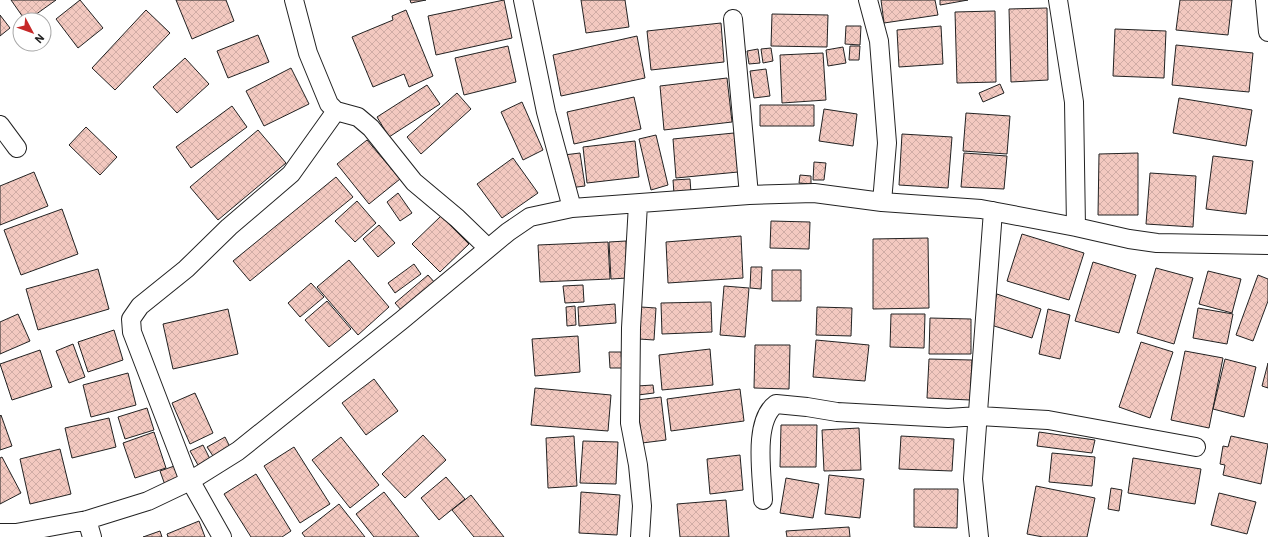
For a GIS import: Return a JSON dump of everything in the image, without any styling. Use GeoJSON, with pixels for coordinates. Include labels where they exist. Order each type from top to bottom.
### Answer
{"type":"FeatureCollection","features":[{"type":"Feature","properties":{"kind":"street"},"geometry":{"type":"LineString","coordinates":[[294,0],[308,53],[329,104],[336,111],[358,117],[371,128],[414,182],[457,218],[488,248]]}},
{"type":"Feature","properties":{"kind":"street"},"geometry":{"type":"LineString","coordinates":[[523,0],[546,112],[572,208]]}},
{"type":"Feature","properties":{"kind":"street"},"geometry":{"type":"LineString","coordinates":[[868,0],[879,41],[887,143],[882,202]]}},
{"type":"Feature","properties":{"kind":"street"},"geometry":{"type":"LineString","coordinates":[[1058,0],[1074,102],[1076,227]]}},
{"type":"Feature","properties":{"kind":"street"},"geometry":{"type":"LineString","coordinates":[[1265,0],[1268,32]]}},
{"type":"Feature","properties":{"kind":"street"},"geometry":{"type":"LineString","coordinates":[[733,19],[749,195]]}},
{"type":"Feature","properties":{"kind":"street"},"geometry":{"type":"LineString","coordinates":[[222,537],[190,481],[132,332],[131,319],[140,306],[186,269],[228,227],[291,174],[336,111]]}},
{"type":"Feature","properties":{"kind":"street"},"geometry":{"type":"LineString","coordinates":[[0,124],[17,148]]}},
{"type":"Feature","properties":{"kind":"street"},"geometry":{"type":"LineString","coordinates":[[0,533],[90,529],[190,481],[238,450],[396,325],[508,232],[530,217],[572,208],[749,195],[814,193],[882,202],[993,211],[1129,239],[1157,243],[1268,245]]}},
{"type":"Feature","properties":{"kind":"street"},"geometry":{"type":"LineString","coordinates":[[638,204],[631,328],[630,422],[638,465],[642,506],[640,537]]}},
{"type":"Feature","properties":{"kind":"street"},"geometry":{"type":"LineString","coordinates":[[979,537],[973,479],[979,416],[993,211]]}},
{"type":"Feature","properties":{"kind":"street"},"geometry":{"type":"LineString","coordinates":[[763,500],[761,432],[766,415],[776,404],[837,412],[948,418],[979,416],[1048,420],[1196,447]]}},
{"type":"Feature","properties":{"kind":"building"},"geometry":{"type":"Polygon","coordinates":[[[11,0],[56,0],[39,12],[19,12],[11,0]]]}},
{"type":"Feature","properties":{"kind":"building"},"geometry":{"type":"Polygon","coordinates":[[[80,0],[103,28],[78,48],[56,19],[80,0]]]}},
{"type":"Feature","properties":{"kind":"building"},"geometry":{"type":"Polygon","coordinates":[[[176,0],[226,0],[234,21],[192,39],[176,0]]]}},
{"type":"Feature","properties":{"kind":"building"},"geometry":{"type":"Polygon","coordinates":[[[410,0],[426,0],[411,3],[410,0]]]}},
{"type":"Feature","properties":{"kind":"building"},"geometry":{"type":"Polygon","coordinates":[[[504,0],[512,38],[436,55],[428,16],[504,0]]]}},
{"type":"Feature","properties":{"kind":"building"},"geometry":{"type":"Polygon","coordinates":[[[581,0],[625,0],[629,27],[586,33],[581,0]]]}},
{"type":"Feature","properties":{"kind":"building"},"geometry":{"type":"Polygon","coordinates":[[[881,0],[935,0],[938,15],[884,23],[881,0]]]}},
{"type":"Feature","properties":{"kind":"building"},"geometry":{"type":"Polygon","coordinates":[[[940,0],[968,0],[940,5],[940,0]]]}},
{"type":"Feature","properties":{"kind":"building"},"geometry":{"type":"Polygon","coordinates":[[[1180,0],[1232,0],[1228,35],[1176,30],[1180,0]]]}},
{"type":"Feature","properties":{"kind":"building"},"geometry":{"type":"Polygon","coordinates":[[[1047,8],[1048,80],[1011,82],[1009,9],[1047,8]]]}},
{"type":"Feature","properties":{"kind":"building"},"geometry":{"type":"Polygon","coordinates":[[[146,10],[170,33],[115,90],[92,68],[146,10]]]}},
{"type":"Feature","properties":{"kind":"building"},"geometry":{"type":"Polygon","coordinates":[[[406,10],[433,76],[409,87],[404,74],[373,87],[352,37],[393,20],[392,16],[406,10]]]}},
{"type":"Feature","properties":{"kind":"building"},"geometry":{"type":"Polygon","coordinates":[[[995,11],[996,82],[957,83],[955,12],[995,11]]]}},
{"type":"Feature","properties":{"kind":"building"},"geometry":{"type":"Polygon","coordinates":[[[772,14],[828,15],[827,47],[771,46],[772,14]]]}},
{"type":"Feature","properties":{"kind":"building"},"geometry":{"type":"Polygon","coordinates":[[[0,15],[10,28],[0,36],[0,15]]]}},
{"type":"Feature","properties":{"kind":"building"},"geometry":{"type":"Polygon","coordinates":[[[721,23],[724,62],[651,70],[647,31],[721,23]]]}},
{"type":"Feature","properties":{"kind":"building"},"geometry":{"type":"Polygon","coordinates":[[[846,26],[861,26],[860,45],[845,44],[846,26]]]}},
{"type":"Feature","properties":{"kind":"building"},"geometry":{"type":"Polygon","coordinates":[[[941,26],[943,64],[899,67],[897,30],[941,26]]]}},
{"type":"Feature","properties":{"kind":"building"},"geometry":{"type":"Polygon","coordinates":[[[1115,29],[1166,31],[1164,78],[1113,76],[1115,29]]]}},
{"type":"Feature","properties":{"kind":"building"},"geometry":{"type":"Polygon","coordinates":[[[258,35],[269,62],[228,78],[217,51],[258,35]]]}},
{"type":"Feature","properties":{"kind":"building"},"geometry":{"type":"Polygon","coordinates":[[[637,36],[645,78],[561,96],[553,55],[637,36]]]}},
{"type":"Feature","properties":{"kind":"building"},"geometry":{"type":"Polygon","coordinates":[[[1176,45],[1253,53],[1249,92],[1172,85],[1176,45]]]}},
{"type":"Feature","properties":{"kind":"building"},"geometry":{"type":"Polygon","coordinates":[[[508,46],[516,82],[464,95],[455,58],[508,46]]]}},
{"type":"Feature","properties":{"kind":"building"},"geometry":{"type":"Polygon","coordinates":[[[850,46],[860,46],[859,60],[849,60],[850,46]]]}},
{"type":"Feature","properties":{"kind":"building"},"geometry":{"type":"Polygon","coordinates":[[[843,47],[846,63],[828,66],[826,50],[843,47]]]}},
{"type":"Feature","properties":{"kind":"building"},"geometry":{"type":"Polygon","coordinates":[[[771,48],[773,61],[763,63],[761,49],[771,48]]]}},
{"type":"Feature","properties":{"kind":"building"},"geometry":{"type":"Polygon","coordinates":[[[758,49],[760,63],[749,64],[747,51],[758,49]]]}},
{"type":"Feature","properties":{"kind":"building"},"geometry":{"type":"Polygon","coordinates":[[[823,53],[826,100],[782,103],[780,55],[823,53]]]}},
{"type":"Feature","properties":{"kind":"building"},"geometry":{"type":"Polygon","coordinates":[[[185,58],[209,84],[177,113],[153,87],[185,58]]]}},
{"type":"Feature","properties":{"kind":"building"},"geometry":{"type":"Polygon","coordinates":[[[291,68],[309,104],[264,126],[246,91],[291,68]]]}},
{"type":"Feature","properties":{"kind":"building"},"geometry":{"type":"Polygon","coordinates":[[[766,69],[770,96],[754,98],[750,71],[766,69]]]}},
{"type":"Feature","properties":{"kind":"building"},"geometry":{"type":"Polygon","coordinates":[[[727,78],[732,122],[664,130],[660,86],[727,78]]]}},
{"type":"Feature","properties":{"kind":"building"},"geometry":{"type":"Polygon","coordinates":[[[1000,84],[1004,93],[983,102],[979,93],[1000,84]]]}},
{"type":"Feature","properties":{"kind":"building"},"geometry":{"type":"Polygon","coordinates":[[[427,85],[440,104],[389,137],[377,117],[427,85]]]}},
{"type":"Feature","properties":{"kind":"building"},"geometry":{"type":"Polygon","coordinates":[[[457,93],[471,109],[421,154],[407,137],[457,93]]]}},
{"type":"Feature","properties":{"kind":"building"},"geometry":{"type":"Polygon","coordinates":[[[634,97],[641,129],[574,144],[567,112],[634,97]]]}},
{"type":"Feature","properties":{"kind":"building"},"geometry":{"type":"Polygon","coordinates":[[[1179,98],[1252,110],[1246,146],[1173,133],[1179,98]]]}},
{"type":"Feature","properties":{"kind":"building"},"geometry":{"type":"Polygon","coordinates":[[[522,102],[543,150],[523,160],[501,112],[522,102]]]}},
{"type":"Feature","properties":{"kind":"building"},"geometry":{"type":"Polygon","coordinates":[[[760,105],[814,105],[814,126],[760,126],[760,105]]]}},
{"type":"Feature","properties":{"kind":"building"},"geometry":{"type":"Polygon","coordinates":[[[232,106],[247,127],[191,168],[176,147],[232,106]]]}},
{"type":"Feature","properties":{"kind":"building"},"geometry":{"type":"Polygon","coordinates":[[[824,109],[857,114],[853,146],[819,141],[824,109]]]}},
{"type":"Feature","properties":{"kind":"building"},"geometry":{"type":"Polygon","coordinates":[[[966,113],[1010,116],[1007,154],[963,151],[966,113]]]}},
{"type":"Feature","properties":{"kind":"building"},"geometry":{"type":"Polygon","coordinates":[[[86,127],[117,157],[100,175],[69,145],[86,127]]]}},
{"type":"Feature","properties":{"kind":"building"},"geometry":{"type":"Polygon","coordinates":[[[258,130],[286,163],[218,220],[190,187],[258,130]]]}},
{"type":"Feature","properties":{"kind":"building"},"geometry":{"type":"Polygon","coordinates":[[[734,133],[738,172],[676,178],[673,139],[734,133]]]}},
{"type":"Feature","properties":{"kind":"building"},"geometry":{"type":"Polygon","coordinates":[[[902,134],[952,137],[948,188],[899,185],[902,134]]]}},
{"type":"Feature","properties":{"kind":"building"},"geometry":{"type":"Polygon","coordinates":[[[656,135],[668,185],[651,190],[639,139],[656,135]]]}},
{"type":"Feature","properties":{"kind":"building"},"geometry":{"type":"Polygon","coordinates":[[[367,140],[400,179],[369,204],[337,164],[367,140]]]}},
{"type":"Feature","properties":{"kind":"building"},"geometry":{"type":"Polygon","coordinates":[[[635,141],[639,177],[587,183],[583,147],[635,141]]]}},
{"type":"Feature","properties":{"kind":"building"},"geometry":{"type":"Polygon","coordinates":[[[580,153],[585,186],[569,188],[564,155],[580,153]]]}},
{"type":"Feature","properties":{"kind":"building"},"geometry":{"type":"Polygon","coordinates":[[[964,153],[1007,156],[1004,189],[961,187],[964,153]]]}},
{"type":"Feature","properties":{"kind":"building"},"geometry":{"type":"Polygon","coordinates":[[[1138,153],[1138,215],[1098,215],[1099,154],[1138,153]]]}},
{"type":"Feature","properties":{"kind":"building"},"geometry":{"type":"Polygon","coordinates":[[[1213,156],[1253,161],[1246,214],[1206,209],[1213,156]]]}},
{"type":"Feature","properties":{"kind":"building"},"geometry":{"type":"Polygon","coordinates":[[[513,158],[538,193],[502,218],[477,184],[513,158]]]}},
{"type":"Feature","properties":{"kind":"building"},"geometry":{"type":"Polygon","coordinates":[[[814,162],[826,163],[824,180],[813,180],[814,162]]]}},
{"type":"Feature","properties":{"kind":"building"},"geometry":{"type":"Polygon","coordinates":[[[34,172],[48,206],[0,225],[0,186],[34,172]]]}},
{"type":"Feature","properties":{"kind":"building"},"geometry":{"type":"Polygon","coordinates":[[[1150,173],[1196,176],[1193,227],[1146,224],[1150,173]]]}},
{"type":"Feature","properties":{"kind":"building"},"geometry":{"type":"Polygon","coordinates":[[[800,175],[811,176],[811,184],[799,183],[800,175]]]}},
{"type":"Feature","properties":{"kind":"building"},"geometry":{"type":"Polygon","coordinates":[[[336,177],[353,197],[250,281],[233,261],[336,177]]]}},
{"type":"Feature","properties":{"kind":"building"},"geometry":{"type":"Polygon","coordinates":[[[690,179],[691,193],[674,194],[673,180],[690,179]]]}},
{"type":"Feature","properties":{"kind":"building"},"geometry":{"type":"Polygon","coordinates":[[[398,193],[412,213],[400,221],[387,202],[398,193]]]}},
{"type":"Feature","properties":{"kind":"building"},"geometry":{"type":"Polygon","coordinates":[[[357,201],[376,223],[355,242],[335,221],[357,201]]]}},
{"type":"Feature","properties":{"kind":"building"},"geometry":{"type":"Polygon","coordinates":[[[62,209],[78,254],[21,275],[4,230],[62,209]]]}},
{"type":"Feature","properties":{"kind":"building"},"geometry":{"type":"Polygon","coordinates":[[[441,216],[469,244],[440,272],[412,244],[441,216]]]}},
{"type":"Feature","properties":{"kind":"building"},"geometry":{"type":"Polygon","coordinates":[[[771,221],[810,222],[809,249],[770,248],[771,221]]]}},
{"type":"Feature","properties":{"kind":"building"},"geometry":{"type":"Polygon","coordinates":[[[379,225],[395,243],[378,257],[363,239],[379,225]]]}},
{"type":"Feature","properties":{"kind":"building"},"geometry":{"type":"Polygon","coordinates":[[[1022,234],[1084,253],[1069,300],[1007,281],[1022,234]]]}},
{"type":"Feature","properties":{"kind":"building"},"geometry":{"type":"Polygon","coordinates":[[[741,236],[743,278],[668,283],[666,242],[741,236]]]}},
{"type":"Feature","properties":{"kind":"building"},"geometry":{"type":"Polygon","coordinates":[[[928,238],[929,308],[873,309],[873,239],[928,238]]]}},
{"type":"Feature","properties":{"kind":"building"},"geometry":{"type":"Polygon","coordinates":[[[626,241],[627,278],[611,279],[609,242],[626,241]]]}},
{"type":"Feature","properties":{"kind":"building"},"geometry":{"type":"Polygon","coordinates":[[[608,242],[610,279],[540,282],[538,245],[608,242]]]}},
{"type":"Feature","properties":{"kind":"building"},"geometry":{"type":"Polygon","coordinates":[[[349,260],[389,307],[358,335],[317,287],[349,260]]]}},
{"type":"Feature","properties":{"kind":"building"},"geometry":{"type":"Polygon","coordinates":[[[1093,262],[1136,275],[1119,333],[1075,321],[1093,262]]]}},
{"type":"Feature","properties":{"kind":"building"},"geometry":{"type":"Polygon","coordinates":[[[414,264],[421,274],[395,293],[388,283],[414,264]]]}},
{"type":"Feature","properties":{"kind":"building"},"geometry":{"type":"Polygon","coordinates":[[[751,267],[762,267],[761,289],[750,288],[751,267]]]}},
{"type":"Feature","properties":{"kind":"building"},"geometry":{"type":"Polygon","coordinates":[[[1156,268],[1193,278],[1174,344],[1137,333],[1156,268]]]}},
{"type":"Feature","properties":{"kind":"building"},"geometry":{"type":"Polygon","coordinates":[[[98,269],[109,309],[38,330],[26,289],[98,269]]]}},
{"type":"Feature","properties":{"kind":"building"},"geometry":{"type":"Polygon","coordinates":[[[772,270],[801,270],[801,301],[772,301],[772,270]]]}},
{"type":"Feature","properties":{"kind":"building"},"geometry":{"type":"Polygon","coordinates":[[[1208,271],[1241,279],[1232,313],[1199,304],[1208,271]]]}},
{"type":"Feature","properties":{"kind":"building"},"geometry":{"type":"Polygon","coordinates":[[[428,275],[436,284],[403,312],[395,303],[428,275]]]}},
{"type":"Feature","properties":{"kind":"building"},"geometry":{"type":"Polygon","coordinates":[[[1258,275],[1268,279],[1268,301],[1253,341],[1236,335],[1258,275]]]}},
{"type":"Feature","properties":{"kind":"building"},"geometry":{"type":"Polygon","coordinates":[[[311,283],[324,297],[300,317],[288,303],[311,283]]]}},
{"type":"Feature","properties":{"kind":"building"},"geometry":{"type":"Polygon","coordinates":[[[583,285],[584,302],[565,303],[563,286],[583,285]]]}},
{"type":"Feature","properties":{"kind":"building"},"geometry":{"type":"Polygon","coordinates":[[[724,286],[749,288],[745,337],[720,335],[724,286]]]}},
{"type":"Feature","properties":{"kind":"building"},"geometry":{"type":"Polygon","coordinates":[[[997,294],[1041,309],[1032,338],[988,324],[997,294]]]}},
{"type":"Feature","properties":{"kind":"building"},"geometry":{"type":"Polygon","coordinates":[[[327,301],[351,329],[329,347],[305,320],[327,301]]]}},
{"type":"Feature","properties":{"kind":"building"},"geometry":{"type":"Polygon","coordinates":[[[711,302],[712,332],[662,334],[661,303],[711,302]]]}},
{"type":"Feature","properties":{"kind":"building"},"geometry":{"type":"Polygon","coordinates":[[[615,304],[616,323],[579,326],[578,307],[615,304]]]}},
{"type":"Feature","properties":{"kind":"building"},"geometry":{"type":"Polygon","coordinates":[[[575,306],[576,325],[567,326],[566,307],[575,306]]]}},
{"type":"Feature","properties":{"kind":"building"},"geometry":{"type":"Polygon","coordinates":[[[641,307],[656,308],[654,340],[639,339],[641,307]]]}},
{"type":"Feature","properties":{"kind":"building"},"geometry":{"type":"Polygon","coordinates":[[[817,307],[852,308],[851,336],[816,335],[817,307]]]}},
{"type":"Feature","properties":{"kind":"building"},"geometry":{"type":"Polygon","coordinates":[[[1198,308],[1233,314],[1227,344],[1193,338],[1198,308]]]}},
{"type":"Feature","properties":{"kind":"building"},"geometry":{"type":"Polygon","coordinates":[[[228,309],[238,354],[173,369],[163,324],[228,309]]]}},
{"type":"Feature","properties":{"kind":"building"},"geometry":{"type":"Polygon","coordinates":[[[1048,309],[1070,315],[1060,359],[1039,354],[1048,309]]]}},
{"type":"Feature","properties":{"kind":"building"},"geometry":{"type":"Polygon","coordinates":[[[18,314],[30,341],[0,354],[0,322],[18,314]]]}},
{"type":"Feature","properties":{"kind":"building"},"geometry":{"type":"Polygon","coordinates":[[[891,314],[925,314],[924,348],[890,347],[891,314]]]}},
{"type":"Feature","properties":{"kind":"building"},"geometry":{"type":"Polygon","coordinates":[[[930,318],[971,319],[971,354],[929,354],[930,318]]]}},
{"type":"Feature","properties":{"kind":"building"},"geometry":{"type":"Polygon","coordinates":[[[114,330],[123,360],[88,372],[78,342],[114,330]]]}},
{"type":"Feature","properties":{"kind":"building"},"geometry":{"type":"Polygon","coordinates":[[[578,336],[580,372],[535,376],[532,339],[578,336]]]}},
{"type":"Feature","properties":{"kind":"building"},"geometry":{"type":"Polygon","coordinates":[[[816,340],[869,345],[865,381],[813,377],[816,340]]]}},
{"type":"Feature","properties":{"kind":"building"},"geometry":{"type":"Polygon","coordinates":[[[1141,342],[1173,352],[1150,418],[1119,407],[1141,342]]]}},
{"type":"Feature","properties":{"kind":"building"},"geometry":{"type":"Polygon","coordinates":[[[73,344],[85,377],[69,383],[56,351],[73,344]]]}},
{"type":"Feature","properties":{"kind":"building"},"geometry":{"type":"Polygon","coordinates":[[[755,345],[790,345],[789,389],[754,388],[755,345]]]}},
{"type":"Feature","properties":{"kind":"building"},"geometry":{"type":"Polygon","coordinates":[[[710,349],[713,385],[662,390],[659,355],[710,349]]]}},
{"type":"Feature","properties":{"kind":"building"},"geometry":{"type":"Polygon","coordinates":[[[40,350],[52,387],[12,400],[0,364],[40,350]]]}},
{"type":"Feature","properties":{"kind":"building"},"geometry":{"type":"Polygon","coordinates":[[[1185,351],[1223,358],[1209,428],[1171,420],[1185,351]]]}},
{"type":"Feature","properties":{"kind":"building"},"geometry":{"type":"Polygon","coordinates":[[[609,352],[621,352],[622,368],[610,368],[609,352]]]}},
{"type":"Feature","properties":{"kind":"building"},"geometry":{"type":"Polygon","coordinates":[[[929,359],[972,360],[970,400],[927,398],[929,359]]]}},
{"type":"Feature","properties":{"kind":"building"},"geometry":{"type":"Polygon","coordinates":[[[1225,359],[1256,367],[1244,417],[1213,409],[1225,359]]]}},
{"type":"Feature","properties":{"kind":"building"},"geometry":{"type":"Polygon","coordinates":[[[1268,363],[1268,388],[1262,386],[1268,363]]]}},
{"type":"Feature","properties":{"kind":"building"},"geometry":{"type":"Polygon","coordinates":[[[128,373],[136,405],[91,417],[83,385],[128,373]]]}},
{"type":"Feature","properties":{"kind":"building"},"geometry":{"type":"Polygon","coordinates":[[[374,379],[398,411],[366,435],[342,403],[374,379]]]}},
{"type":"Feature","properties":{"kind":"building"},"geometry":{"type":"Polygon","coordinates":[[[653,385],[654,393],[638,395],[637,386],[653,385]]]}},
{"type":"Feature","properties":{"kind":"building"},"geometry":{"type":"Polygon","coordinates":[[[535,388],[611,395],[608,431],[531,425],[535,388]]]}},
{"type":"Feature","properties":{"kind":"building"},"geometry":{"type":"Polygon","coordinates":[[[740,389],[744,421],[671,431],[667,399],[740,389]]]}},
{"type":"Feature","properties":{"kind":"building"},"geometry":{"type":"Polygon","coordinates":[[[195,393],[213,433],[190,444],[172,403],[195,393]]]}},
{"type":"Feature","properties":{"kind":"building"},"geometry":{"type":"Polygon","coordinates":[[[661,397],[666,440],[642,443],[637,400],[661,397]]]}},
{"type":"Feature","properties":{"kind":"building"},"geometry":{"type":"Polygon","coordinates":[[[147,408],[154,430],[125,439],[118,417],[147,408]]]}},
{"type":"Feature","properties":{"kind":"building"},"geometry":{"type":"Polygon","coordinates":[[[1,415],[12,446],[0,450],[0,416],[1,415]]]}},
{"type":"Feature","properties":{"kind":"building"},"geometry":{"type":"Polygon","coordinates":[[[109,418],[116,447],[72,458],[65,428],[109,418]]]}},
{"type":"Feature","properties":{"kind":"building"},"geometry":{"type":"Polygon","coordinates":[[[781,425],[817,425],[816,467],[780,467],[781,425]]]}},
{"type":"Feature","properties":{"kind":"building"},"geometry":{"type":"Polygon","coordinates":[[[859,428],[861,470],[824,471],[822,430],[859,428]]]}},
{"type":"Feature","properties":{"kind":"building"},"geometry":{"type":"Polygon","coordinates":[[[154,432],[166,468],[135,478],[123,443],[154,432]]]}},
{"type":"Feature","properties":{"kind":"building"},"geometry":{"type":"Polygon","coordinates":[[[1039,432],[1095,440],[1092,453],[1037,446],[1039,432]]]}},
{"type":"Feature","properties":{"kind":"building"},"geometry":{"type":"Polygon","coordinates":[[[423,435],[446,460],[405,498],[382,474],[423,435]]]}},
{"type":"Feature","properties":{"kind":"building"},"geometry":{"type":"Polygon","coordinates":[[[574,436],[577,486],[548,488],[546,438],[574,436]]]}},
{"type":"Feature","properties":{"kind":"building"},"geometry":{"type":"Polygon","coordinates":[[[901,436],[954,439],[952,471],[899,469],[901,436]]]}},
{"type":"Feature","properties":{"kind":"building"},"geometry":{"type":"Polygon","coordinates":[[[1231,436],[1268,444],[1261,484],[1223,475],[1225,465],[1220,464],[1223,446],[1228,447],[1231,436]]]}},
{"type":"Feature","properties":{"kind":"building"},"geometry":{"type":"Polygon","coordinates":[[[225,437],[230,447],[213,456],[207,447],[225,437]]]}},
{"type":"Feature","properties":{"kind":"building"},"geometry":{"type":"Polygon","coordinates":[[[341,437],[379,485],[350,508],[312,460],[341,437]]]}},
{"type":"Feature","properties":{"kind":"building"},"geometry":{"type":"Polygon","coordinates":[[[583,441],[618,442],[616,484],[580,483],[583,441]]]}},
{"type":"Feature","properties":{"kind":"building"},"geometry":{"type":"Polygon","coordinates":[[[203,445],[210,459],[198,465],[190,451],[203,445]]]}},
{"type":"Feature","properties":{"kind":"building"},"geometry":{"type":"Polygon","coordinates":[[[294,447],[330,504],[300,523],[264,466],[294,447]]]}},
{"type":"Feature","properties":{"kind":"building"},"geometry":{"type":"Polygon","coordinates":[[[60,449],[71,494],[30,504],[20,459],[60,449]]]}},
{"type":"Feature","properties":{"kind":"building"},"geometry":{"type":"Polygon","coordinates":[[[1052,453],[1095,457],[1092,486],[1049,482],[1052,453]]]}},
{"type":"Feature","properties":{"kind":"building"},"geometry":{"type":"Polygon","coordinates":[[[740,455],[743,490],[710,494],[707,459],[740,455]]]}},
{"type":"Feature","properties":{"kind":"building"},"geometry":{"type":"Polygon","coordinates":[[[2,457],[21,493],[0,504],[0,458],[2,457]]]}},
{"type":"Feature","properties":{"kind":"building"},"geometry":{"type":"Polygon","coordinates":[[[1133,458],[1201,469],[1195,504],[1128,493],[1133,458]]]}},
{"type":"Feature","properties":{"kind":"building"},"geometry":{"type":"Polygon","coordinates":[[[180,464],[185,479],[165,485],[160,471],[180,464]]]}},
{"type":"Feature","properties":{"kind":"building"},"geometry":{"type":"Polygon","coordinates":[[[256,474],[291,531],[282,537],[251,537],[224,494],[256,474]]]}},
{"type":"Feature","properties":{"kind":"building"},"geometry":{"type":"Polygon","coordinates":[[[829,475],[864,479],[860,518],[825,514],[829,475]]]}},
{"type":"Feature","properties":{"kind":"building"},"geometry":{"type":"Polygon","coordinates":[[[446,477],[465,499],[439,520],[421,498],[446,477]]]}},
{"type":"Feature","properties":{"kind":"building"},"geometry":{"type":"Polygon","coordinates":[[[786,478],[819,484],[813,518],[780,513],[786,478]]]}},
{"type":"Feature","properties":{"kind":"building"},"geometry":{"type":"Polygon","coordinates":[[[1036,486],[1095,498],[1087,537],[1043,537],[1027,534],[1036,486]]]}},
{"type":"Feature","properties":{"kind":"building"},"geometry":{"type":"Polygon","coordinates":[[[1111,488],[1122,490],[1119,511],[1108,509],[1111,488]]]}},
{"type":"Feature","properties":{"kind":"building"},"geometry":{"type":"Polygon","coordinates":[[[914,489],[958,489],[957,528],[914,527],[914,489]]]}},
{"type":"Feature","properties":{"kind":"building"},"geometry":{"type":"Polygon","coordinates":[[[384,492],[419,537],[374,537],[356,514],[384,492]]]}},
{"type":"Feature","properties":{"kind":"building"},"geometry":{"type":"Polygon","coordinates":[[[581,492],[620,495],[617,535],[579,533],[581,492]]]}},
{"type":"Feature","properties":{"kind":"building"},"geometry":{"type":"Polygon","coordinates":[[[1219,493],[1256,502],[1247,534],[1211,525],[1219,493]]]}},
{"type":"Feature","properties":{"kind":"building"},"geometry":{"type":"Polygon","coordinates":[[[471,495],[504,537],[474,537],[452,510],[471,495]]]}},
{"type":"Feature","properties":{"kind":"building"},"geometry":{"type":"Polygon","coordinates":[[[726,500],[729,537],[680,537],[677,504],[726,500]]]}},
{"type":"Feature","properties":{"kind":"building"},"geometry":{"type":"Polygon","coordinates":[[[339,504],[365,537],[305,537],[302,533],[339,504]]]}},
{"type":"Feature","properties":{"kind":"building"},"geometry":{"type":"Polygon","coordinates":[[[199,521],[205,537],[168,537],[167,534],[199,521]]]}},
{"type":"Feature","properties":{"kind":"building"},"geometry":{"type":"Polygon","coordinates":[[[849,527],[850,537],[787,537],[786,531],[849,527]]]}},
{"type":"Feature","properties":{"kind":"building"},"geometry":{"type":"Polygon","coordinates":[[[160,531],[162,537],[143,537],[160,531]]]}}]}
